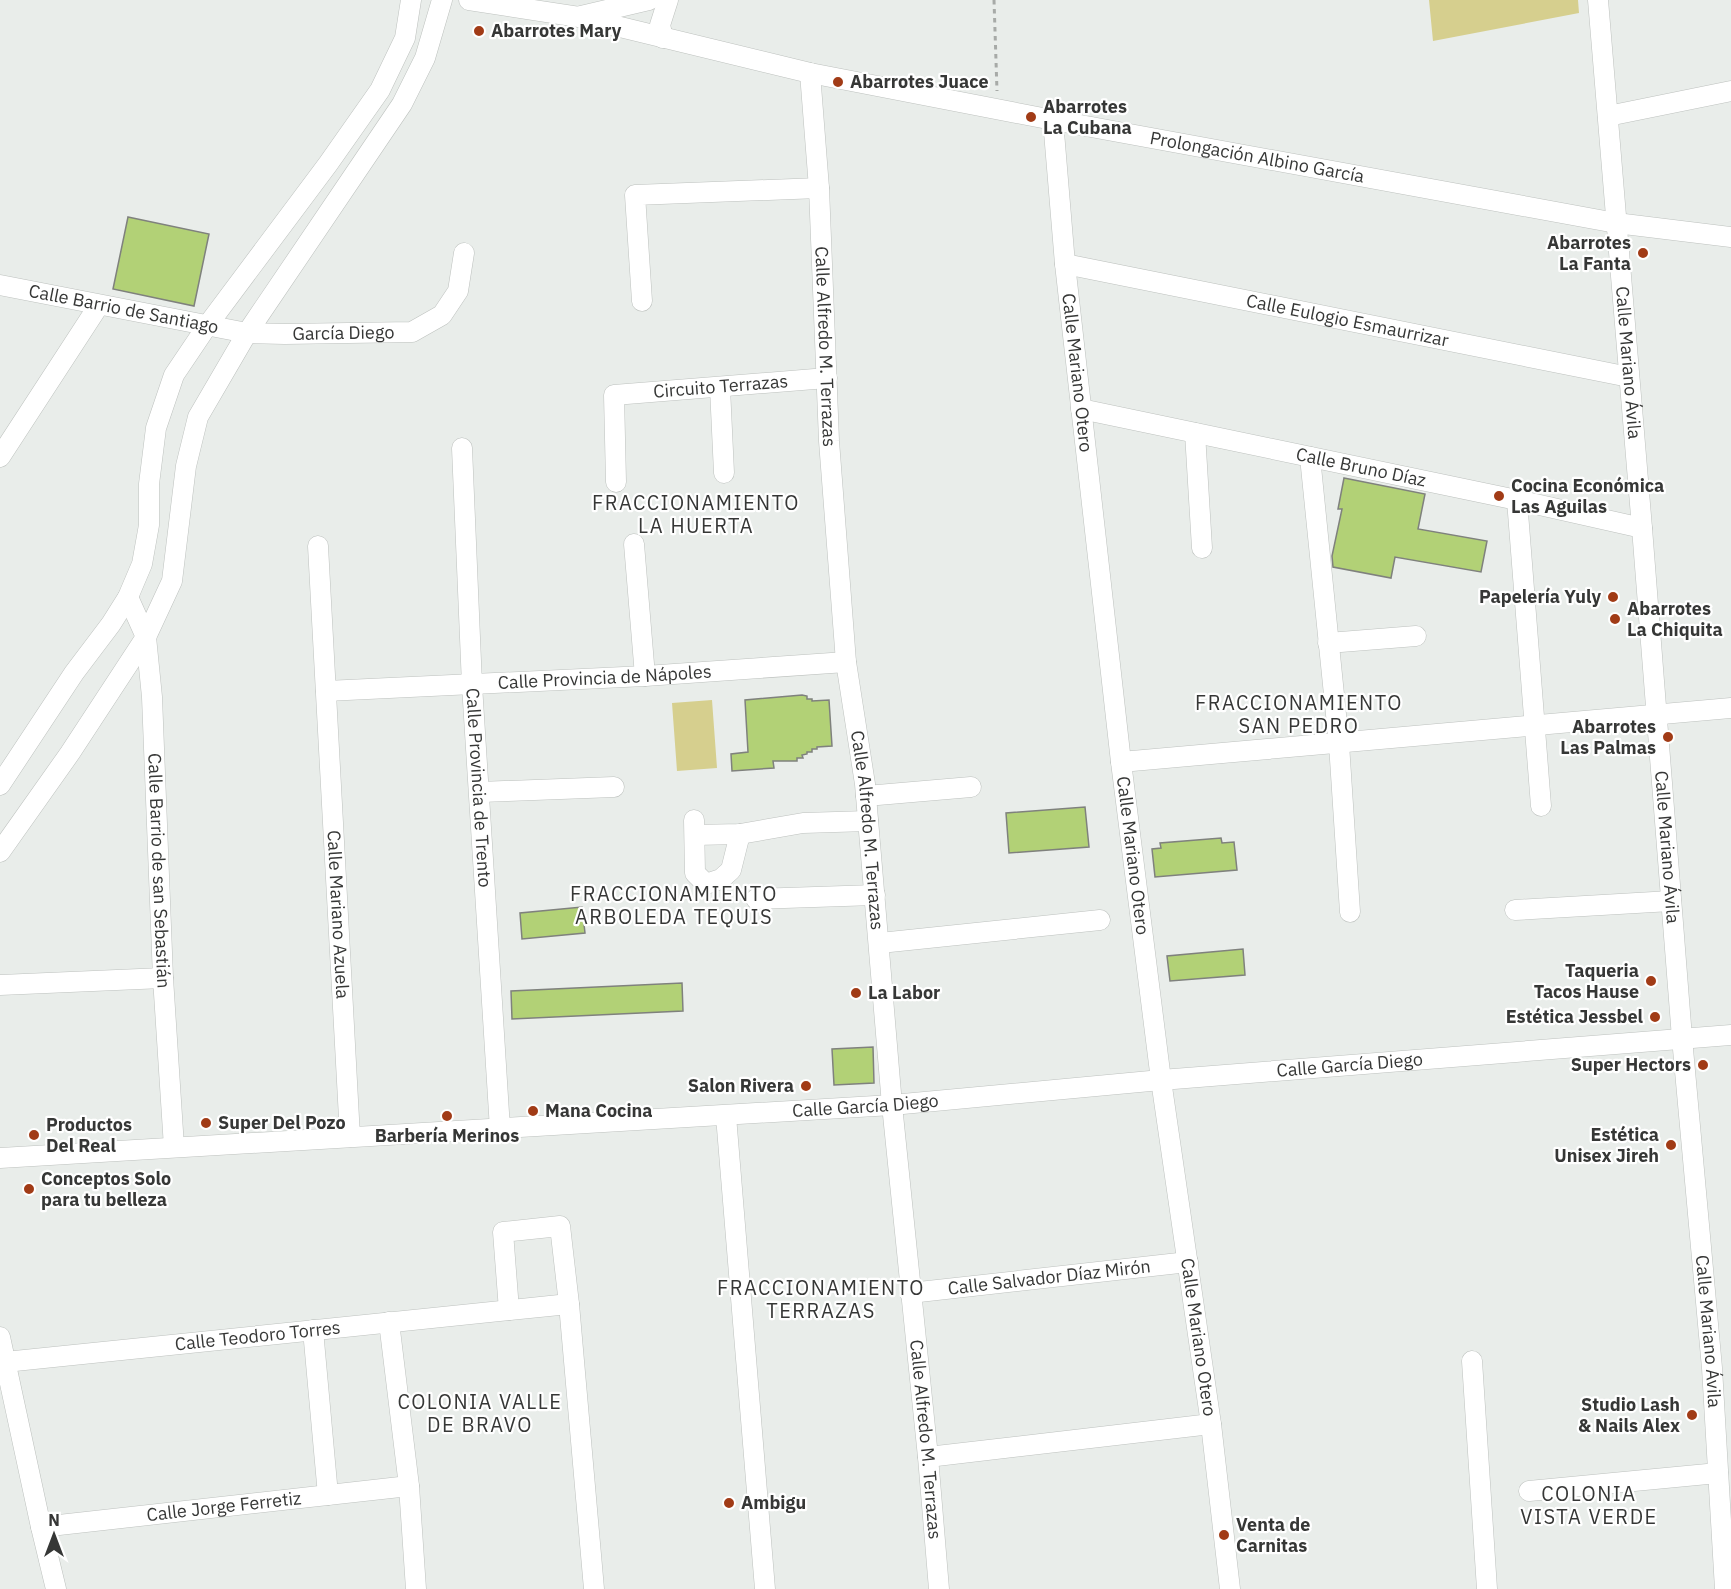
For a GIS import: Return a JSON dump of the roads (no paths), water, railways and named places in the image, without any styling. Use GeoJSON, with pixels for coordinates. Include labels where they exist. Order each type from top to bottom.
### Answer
{"type":"FeatureCollection","features":[{"type":"Feature","properties":{"kind":"street"},"geometry":{"type":"LineString","coordinates":[[0,785],[74,673],[128,597],[142,564],[149,525],[149,484],[156,428],[174,375],[207,326],[328,164],[380,90],[405,38],[411,0]]}},
{"type":"Feature","properties":{"kind":"street"},"geometry":{"type":"LineString","coordinates":[[0,852],[70,753],[146,637],[172,581],[186,466],[198,417],[247,333],[402,104],[425,58],[442,0]]}},
{"type":"Feature","properties":{"kind":"street","name":"Prolongación Albino García"},"geometry":{"type":"LineString","coordinates":[[469,0],[579,17],[810,73],[1053,120],[1616,223],[1731,237]]}},
{"type":"Feature","properties":{"kind":"street"},"geometry":{"type":"LineString","coordinates":[[579,17],[649,0]]}},
{"type":"Feature","properties":{"kind":"street"},"geometry":{"type":"LineString","coordinates":[[663,38],[660,25],[668,0]]}},
{"type":"Feature","properties":{"kind":"street","name":"Calle Mariano Ávila"},"geometry":{"type":"LineString","coordinates":[[1598,0],[1682,1038],[1721,1367],[1718,1473],[1726,1502],[1725,1589]]}},
{"type":"Feature","properties":{"kind":"street","name":"Calle Alfredo M. Terrazas"},"geometry":{"type":"LineString","coordinates":[[810,73],[819,188],[829,441],[846,662],[866,796],[892,1105],[928,1457],[939,1589]]}},
{"type":"Feature","properties":{"kind":"street"},"geometry":{"type":"LineString","coordinates":[[1608,116],[1731,91]]}},
{"type":"Feature","properties":{"kind":"street","name":"Calle Mariano Otero"},"geometry":{"type":"LineString","coordinates":[[1053,120],[1065,264],[1121,762],[1161,1080],[1211,1424],[1230,1589]]}},
{"type":"Feature","properties":{"kind":"street"},"geometry":{"type":"LineString","coordinates":[[642,301],[634,195],[819,188]]}},
{"type":"Feature","properties":{"kind":"street","name":"García Diego"},"geometry":{"type":"LineString","coordinates":[[247,333],[412,332],[442,315],[458,291],[464,253]]}},
{"type":"Feature","properties":{"kind":"street","name":"Calle Eulogio Esmaurrizar"},"geometry":{"type":"LineString","coordinates":[[1065,264],[1629,377]]}},
{"type":"Feature","properties":{"kind":"street","name":"Calle Barrio de Santiago"},"geometry":{"type":"LineString","coordinates":[[0,285],[247,333]]}},
{"type":"Feature","properties":{"kind":"street"},"geometry":{"type":"LineString","coordinates":[[0,457],[99,305]]}},
{"type":"Feature","properties":{"kind":"street","name":"Circuito Terrazas"},"geometry":{"type":"LineString","coordinates":[[616,482],[614,395],[827,378]]}},
{"type":"Feature","properties":{"kind":"street"},"geometry":{"type":"LineString","coordinates":[[720,388],[724,473]]}},
{"type":"Feature","properties":{"kind":"street","name":"Calle Bruno Díaz"},"geometry":{"type":"LineString","coordinates":[[1081,409],[1642,528]]}},
{"type":"Feature","properties":{"kind":"street"},"geometry":{"type":"LineString","coordinates":[[1195,433],[1202,548]]}},
{"type":"Feature","properties":{"kind":"street","name":"Calle Provincia de Trento"},"geometry":{"type":"LineString","coordinates":[[462,448],[472,685],[500,1129]]}},
{"type":"Feature","properties":{"kind":"street"},"geometry":{"type":"LineString","coordinates":[[1310,457],[1338,744],[1350,912]]}},
{"type":"Feature","properties":{"kind":"street"},"geometry":{"type":"LineString","coordinates":[[1517,500],[1541,806]]}},
{"type":"Feature","properties":{"kind":"street"},"geometry":{"type":"LineString","coordinates":[[634,544],[645,676]]}},
{"type":"Feature","properties":{"kind":"street","name":"Calle Mariano Azuela"},"geometry":{"type":"LineString","coordinates":[[318,546],[350,1137]]}},
{"type":"Feature","properties":{"kind":"street","name":"Calle Barrio de san Sebastián"},"geometry":{"type":"LineString","coordinates":[[128,597],[146,637],[152,697],[163,978],[174,1147]]}},
{"type":"Feature","properties":{"kind":"street"},"geometry":{"type":"LineString","coordinates":[[1328,643],[1416,636]]}},
{"type":"Feature","properties":{"kind":"street","name":"Calle Provincia de Nápoles"},"geometry":{"type":"LineString","coordinates":[[326,691],[645,676],[846,662]]}},
{"type":"Feature","properties":{"kind":"street"},"geometry":{"type":"LineString","coordinates":[[1121,762],[1731,708]]}},
{"type":"Feature","properties":{"kind":"street"},"geometry":{"type":"LineString","coordinates":[[480,792],[614,787]]}},
{"type":"Feature","properties":{"kind":"street"},"geometry":{"type":"LineString","coordinates":[[866,796],[971,787]]}},
{"type":"Feature","properties":{"kind":"street"},"geometry":{"type":"LineString","coordinates":[[740,834],[730,870],[721,879],[706,884],[695,873],[694,827],[740,834],[803,823],[868,821]]}},
{"type":"Feature","properties":{"kind":"street"},"geometry":{"type":"LineString","coordinates":[[756,899],[875,895]]}},
{"type":"Feature","properties":{"kind":"street"},"geometry":{"type":"LineString","coordinates":[[1515,910],[1671,901]]}},
{"type":"Feature","properties":{"kind":"street"},"geometry":{"type":"LineString","coordinates":[[880,943],[1100,920]]}},
{"type":"Feature","properties":{"kind":"street"},"geometry":{"type":"LineString","coordinates":[[0,985],[163,978]]}},
{"type":"Feature","properties":{"kind":"street","name":"Calle García Diego"},"geometry":{"type":"LineString","coordinates":[[0,1158],[892,1105],[1161,1080],[1731,1035]]}},
{"type":"Feature","properties":{"kind":"street"},"geometry":{"type":"LineString","coordinates":[[726,1116],[765,1589]]}},
{"type":"Feature","properties":{"kind":"street"},"geometry":{"type":"LineString","coordinates":[[509,1310],[503,1232],[560,1226],[594,1589]]}},
{"type":"Feature","properties":{"kind":"street","name":"Calle Salvador Díaz Mirón"},"geometry":{"type":"LineString","coordinates":[[910,1293],[1188,1262]]}},
{"type":"Feature","properties":{"kind":"street","name":"Calle Teodoro Torres"},"geometry":{"type":"LineString","coordinates":[[5,1362],[569,1304]]}},
{"type":"Feature","properties":{"kind":"street"},"geometry":{"type":"LineString","coordinates":[[390,1322],[409,1486],[416,1589]]}},
{"type":"Feature","properties":{"kind":"street"},"geometry":{"type":"LineString","coordinates":[[313,1330],[328,1495]]}},
{"type":"Feature","properties":{"kind":"street"},"geometry":{"type":"LineString","coordinates":[[0,1337],[40,1527],[56,1589]]}},
{"type":"Feature","properties":{"kind":"street"},"geometry":{"type":"LineString","coordinates":[[1472,1361],[1487,1589]]}},
{"type":"Feature","properties":{"kind":"street"},"geometry":{"type":"LineString","coordinates":[[928,1457],[1211,1424]]}},
{"type":"Feature","properties":{"kind":"street"},"geometry":{"type":"LineString","coordinates":[[1529,1491],[1718,1473]]}},
{"type":"Feature","properties":{"kind":"street","name":"Calle Jorge Ferretiz"},"geometry":{"type":"LineString","coordinates":[[40,1527],[409,1486]]}},
{"type":"Feature","properties":{"kind":"place","name":"Abarrotes Mary"},"geometry":{"type":"Point","coordinates":[479,31]}},
{"type":"Feature","properties":{"kind":"place","name":"Abarrotes Juace"},"geometry":{"type":"Point","coordinates":[838,82]}},
{"type":"Feature","properties":{"kind":"place","name":"Abarrotes La Cubana"},"geometry":{"type":"Point","coordinates":[1031,117]}},
{"type":"Feature","properties":{"kind":"place","name":"Abarrotes La Fanta"},"geometry":{"type":"Point","coordinates":[1643,253]}},
{"type":"Feature","properties":{"kind":"place","name":"Cocina Económica Las Aguilas"},"geometry":{"type":"Point","coordinates":[1499,496]}},
{"type":"Feature","properties":{"kind":"place","name":"Papelería Yuly"},"geometry":{"type":"Point","coordinates":[1613,597]}},
{"type":"Feature","properties":{"kind":"place","name":"Abarrotes La Chiquita"},"geometry":{"type":"Point","coordinates":[1615,619]}},
{"type":"Feature","properties":{"kind":"place","name":"Abarrotes Las Palmas"},"geometry":{"type":"Point","coordinates":[1668,737]}},
{"type":"Feature","properties":{"kind":"place","name":"Taqueria Tacos Hause"},"geometry":{"type":"Point","coordinates":[1651,981]}},
{"type":"Feature","properties":{"kind":"place","name":"La Labor"},"geometry":{"type":"Point","coordinates":[856,993]}},
{"type":"Feature","properties":{"kind":"place","name":"Estética Jessbel"},"geometry":{"type":"Point","coordinates":[1655,1017]}},
{"type":"Feature","properties":{"kind":"place","name":"Super Hectors"},"geometry":{"type":"Point","coordinates":[1703,1065]}},
{"type":"Feature","properties":{"kind":"place","name":"Salon Rivera"},"geometry":{"type":"Point","coordinates":[806,1086]}},
{"type":"Feature","properties":{"kind":"place","name":"Mana Cocina"},"geometry":{"type":"Point","coordinates":[533,1111]}},
{"type":"Feature","properties":{"kind":"place","name":"Barbería Merinos"},"geometry":{"type":"Point","coordinates":[447,1116]}},
{"type":"Feature","properties":{"kind":"place","name":"Super Del Pozo"},"geometry":{"type":"Point","coordinates":[206,1123]}},
{"type":"Feature","properties":{"kind":"place","name":"Productos Del Real"},"geometry":{"type":"Point","coordinates":[34,1135]}},
{"type":"Feature","properties":{"kind":"place","name":"Estética Unisex Jireh"},"geometry":{"type":"Point","coordinates":[1671,1145]}},
{"type":"Feature","properties":{"kind":"place","name":"Conceptos Solo para tu belleza"},"geometry":{"type":"Point","coordinates":[29,1189]}},
{"type":"Feature","properties":{"kind":"place","name":"Studio Lash & Nails Alex"},"geometry":{"type":"Point","coordinates":[1692,1415]}},
{"type":"Feature","properties":{"kind":"place","name":"Ambigu"},"geometry":{"type":"Point","coordinates":[729,1503]}},
{"type":"Feature","properties":{"kind":"place","name":"Venta de Carnitas"},"geometry":{"type":"Point","coordinates":[1224,1535]}},
{"type":"Feature","properties":{"kind":"district","name":"FRACCIONAMIENTO LA HUERTA"},"geometry":{"type":"Point","coordinates":[696,514]}},
{"type":"Feature","properties":{"kind":"district","name":"FRACCIONAMIENTO SAN PEDRO"},"geometry":{"type":"Point","coordinates":[1299,714]}},
{"type":"Feature","properties":{"kind":"district","name":"FRACCIONAMIENTO ARBOLEDA TEQUIS"},"geometry":{"type":"Point","coordinates":[674,906]}},
{"type":"Feature","properties":{"kind":"district","name":"FRACCIONAMIENTO TERRAZAS"},"geometry":{"type":"Point","coordinates":[821,1300]}},
{"type":"Feature","properties":{"kind":"district","name":"COLONIA VALLE DE BRAVO"},"geometry":{"type":"Point","coordinates":[480,1414]}},
{"type":"Feature","properties":{"kind":"district","name":"COLONIA VISTA VERDE"},"geometry":{"type":"Point","coordinates":[1589,1506]}}]}
